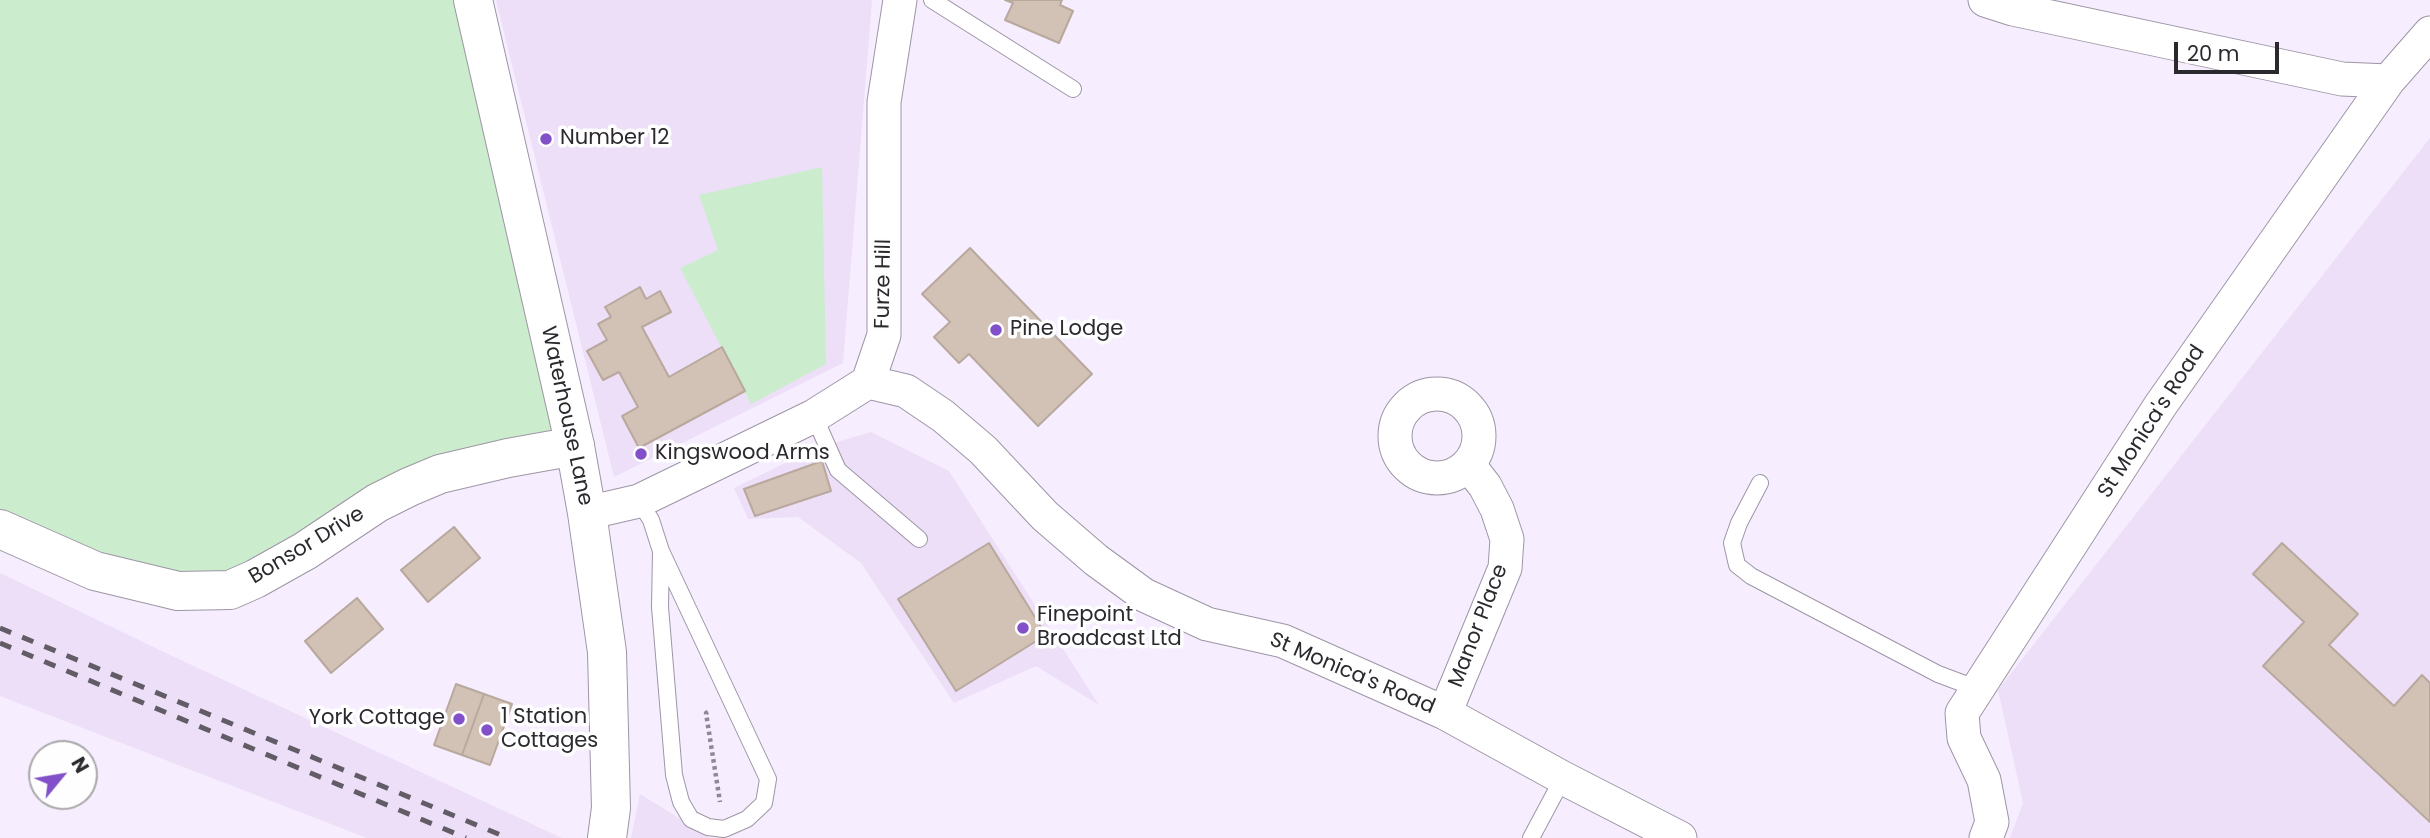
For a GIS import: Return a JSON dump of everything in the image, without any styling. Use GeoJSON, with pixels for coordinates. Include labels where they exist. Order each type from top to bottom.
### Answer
{"type":"FeatureCollection","features":[{"type":"Feature","properties":{"kind":"main road","name":"Waterhouse Lane"},"geometry":{"type":"LineString","coordinates":[[473,0],[575,446],[587,513],[607,652],[609,823]]}},
{"type":"Feature","properties":{"kind":"main road","name":"Bonsor Drive"},"geometry":{"type":"LineString","coordinates":[[0,529],[95,571],[178,591],[230,590],[295,556],[377,503],[409,486],[440,474],[575,446]]}},
{"type":"Feature","properties":{"kind":"street","name":"Furze Hill"},"geometry":{"type":"LineString","coordinates":[[868,382],[884,335],[884,102],[900,0]]}},
{"type":"Feature","properties":{"kind":"street"},"geometry":{"type":"LineString","coordinates":[[1985,0],[2013,9],[2343,79],[2388,81]]}},
{"type":"Feature","properties":{"kind":"street","name":"St Monica's Road"},"geometry":{"type":"LineString","coordinates":[[1986,838],[1992,822],[1984,780],[1964,738],[1962,713],[2160,406],[2388,81],[2430,33]]}},
{"type":"Feature","properties":{"kind":"street"},"geometry":{"type":"LineString","coordinates":[[587,513],[639,501],[814,416],[868,382]]}},
{"type":"Feature","properties":{"kind":"street","name":"St Monica's Road"},"geometry":{"type":"LineString","coordinates":[[868,382],[906,391],[943,416],[983,450],[1045,516],[1096,560],[1144,595],[1207,624],[1283,641],[1446,713],[1563,778],[1680,838]]}},
{"type":"Feature","properties":{"kind":"street","name":"Manor Place"},"geometry":{"type":"LineString","coordinates":[[1446,713],[1505,568],[1507,539],[1497,509],[1485,486],[1468,464]]}},
{"type":"Feature","properties":{"kind":"lane"},"geometry":{"type":"LineString","coordinates":[[932,0],[1073,89]]}},
{"type":"Feature","properties":{"kind":"lane"},"geometry":{"type":"LineString","coordinates":[[814,416],[838,470],[919,539]]}},
{"type":"Feature","properties":{"kind":"lane"},"geometry":{"type":"LineString","coordinates":[[1760,483],[1739,523],[1732,543],[1737,565],[1751,576],[1938,674],[1978,689]]}},
{"type":"Feature","properties":{"kind":"lane"},"geometry":{"type":"LineString","coordinates":[[639,501],[651,520],[660,551],[768,779],[764,803],[747,819],[724,829],[708,827],[691,819],[681,802],[674,775],[660,607],[660,551]]}},
{"type":"Feature","properties":{"kind":"lane"},"geometry":{"type":"LineString","coordinates":[[1531,838],[1563,778]]}},
{"type":"Feature","properties":{"kind":"path"},"geometry":{"type":"LineString","coordinates":[[724,829],[706,713],[730,698]]}},
{"type":"Feature","properties":{"kind":"shaded area"},"geometry":{"type":"Polygon","coordinates":[[[496,0],[872,0],[843,363],[614,477],[496,0]]]}},
{"type":"Feature","properties":{"kind":"shaded area"},"geometry":{"type":"Polygon","coordinates":[[[2430,138],[2430,838],[2010,838],[2023,803],[1998,690],[2430,138]]]}},
{"type":"Feature","properties":{"kind":"shaded area"},"geometry":{"type":"Polygon","coordinates":[[[871,432],[949,471],[1099,705],[1036,666],[954,703],[861,563],[798,517],[748,519],[734,488],[814,449],[871,432]]]}},
{"type":"Feature","properties":{"kind":"shaded area"},"geometry":{"type":"Polygon","coordinates":[[[0,573],[562,838],[367,838],[0,696],[0,573]]]}},
{"type":"Feature","properties":{"kind":"shaded area"},"geometry":{"type":"Polygon","coordinates":[[[640,794],[711,838],[631,838],[640,794]]]}},
{"type":"Feature","properties":{"kind":"green space"},"geometry":{"type":"Polygon","coordinates":[[[0,0],[473,0],[575,446],[508,458],[230,590],[0,529],[0,0]]]}},
{"type":"Feature","properties":{"kind":"green space"},"geometry":{"type":"Polygon","coordinates":[[[822,167],[826,364],[751,404],[680,268],[718,250],[699,195],[822,167]]]}},
{"type":"Feature","properties":{"kind":"building"},"geometry":{"type":"Polygon","coordinates":[[[1005,0],[1062,0],[1060,5],[1073,11],[1059,43],[1005,20],[1013,3],[1005,0]]]}},
{"type":"Feature","properties":{"kind":"building","name":"Pine Lodge"},"geometry":{"type":"Polygon","coordinates":[[[970,248],[1092,374],[1038,426],[969,354],[959,363],[934,337],[950,322],[922,294],[970,248]]]}},
{"type":"Feature","properties":{"kind":"building"},"geometry":{"type":"Polygon","coordinates":[[[640,287],[646,299],[660,291],[671,312],[642,327],[669,377],[722,347],[745,391],[639,448],[622,416],[638,407],[619,372],[603,380],[587,351],[607,340],[598,324],[611,317],[605,307],[640,287]]]}},
{"type":"Feature","properties":{"kind":"building"},"geometry":{"type":"Polygon","coordinates":[[[822,461],[831,491],[755,516],[744,489],[822,461]]]}},
{"type":"Feature","properties":{"kind":"building"},"geometry":{"type":"Polygon","coordinates":[[[454,527],[480,558],[428,602],[401,570],[454,527]]]}},
{"type":"Feature","properties":{"kind":"building"},"geometry":{"type":"Polygon","coordinates":[[[989,543],[1046,635],[956,691],[898,599],[989,543]]]}},
{"type":"Feature","properties":{"kind":"building"},"geometry":{"type":"Polygon","coordinates":[[[2282,543],[2358,614],[2329,645],[2394,706],[2422,675],[2430,683],[2430,822],[2263,666],[2304,622],[2253,574],[2282,543]]]}},
{"type":"Feature","properties":{"kind":"building"},"geometry":{"type":"Polygon","coordinates":[[[357,598],[383,629],[331,673],[305,641],[357,598]]]}},
{"type":"Feature","properties":{"kind":"building","name":"York Cottage"},"geometry":{"type":"Polygon","coordinates":[[[456,684],[484,694],[462,755],[434,745],[456,684]]]}},
{"type":"Feature","properties":{"kind":"building","name":"1 Station Cottages"},"geometry":{"type":"Polygon","coordinates":[[[484,694],[512,704],[490,765],[462,755],[484,694]]]}},
{"type":"Feature","properties":{"kind":"railway"},"geometry":{"type":"LineString","coordinates":[[0,628],[508,838]]}},
{"type":"Feature","properties":{"kind":"railway"},"geometry":{"type":"LineString","coordinates":[[0,643],[466,838]]}},
{"type":"Feature","properties":{"kind":"place","name":"Number 12"},"geometry":{"type":"Point","coordinates":[546,139]}},
{"type":"Feature","properties":{"kind":"place","name":"Pine Lodge"},"geometry":{"type":"Point","coordinates":[996,330]}},
{"type":"Feature","properties":{"kind":"place","name":"Kingswood Arms"},"geometry":{"type":"Point","coordinates":[641,454]}},
{"type":"Feature","properties":{"kind":"place","name":"Finepoint Broadcast Ltd"},"geometry":{"type":"Point","coordinates":[1023,628]}},
{"type":"Feature","properties":{"kind":"place","name":"York Cottage"},"geometry":{"type":"Point","coordinates":[459,719]}},
{"type":"Feature","properties":{"kind":"place","name":"1 Station Cottages"},"geometry":{"type":"Point","coordinates":[487,730]}}]}
